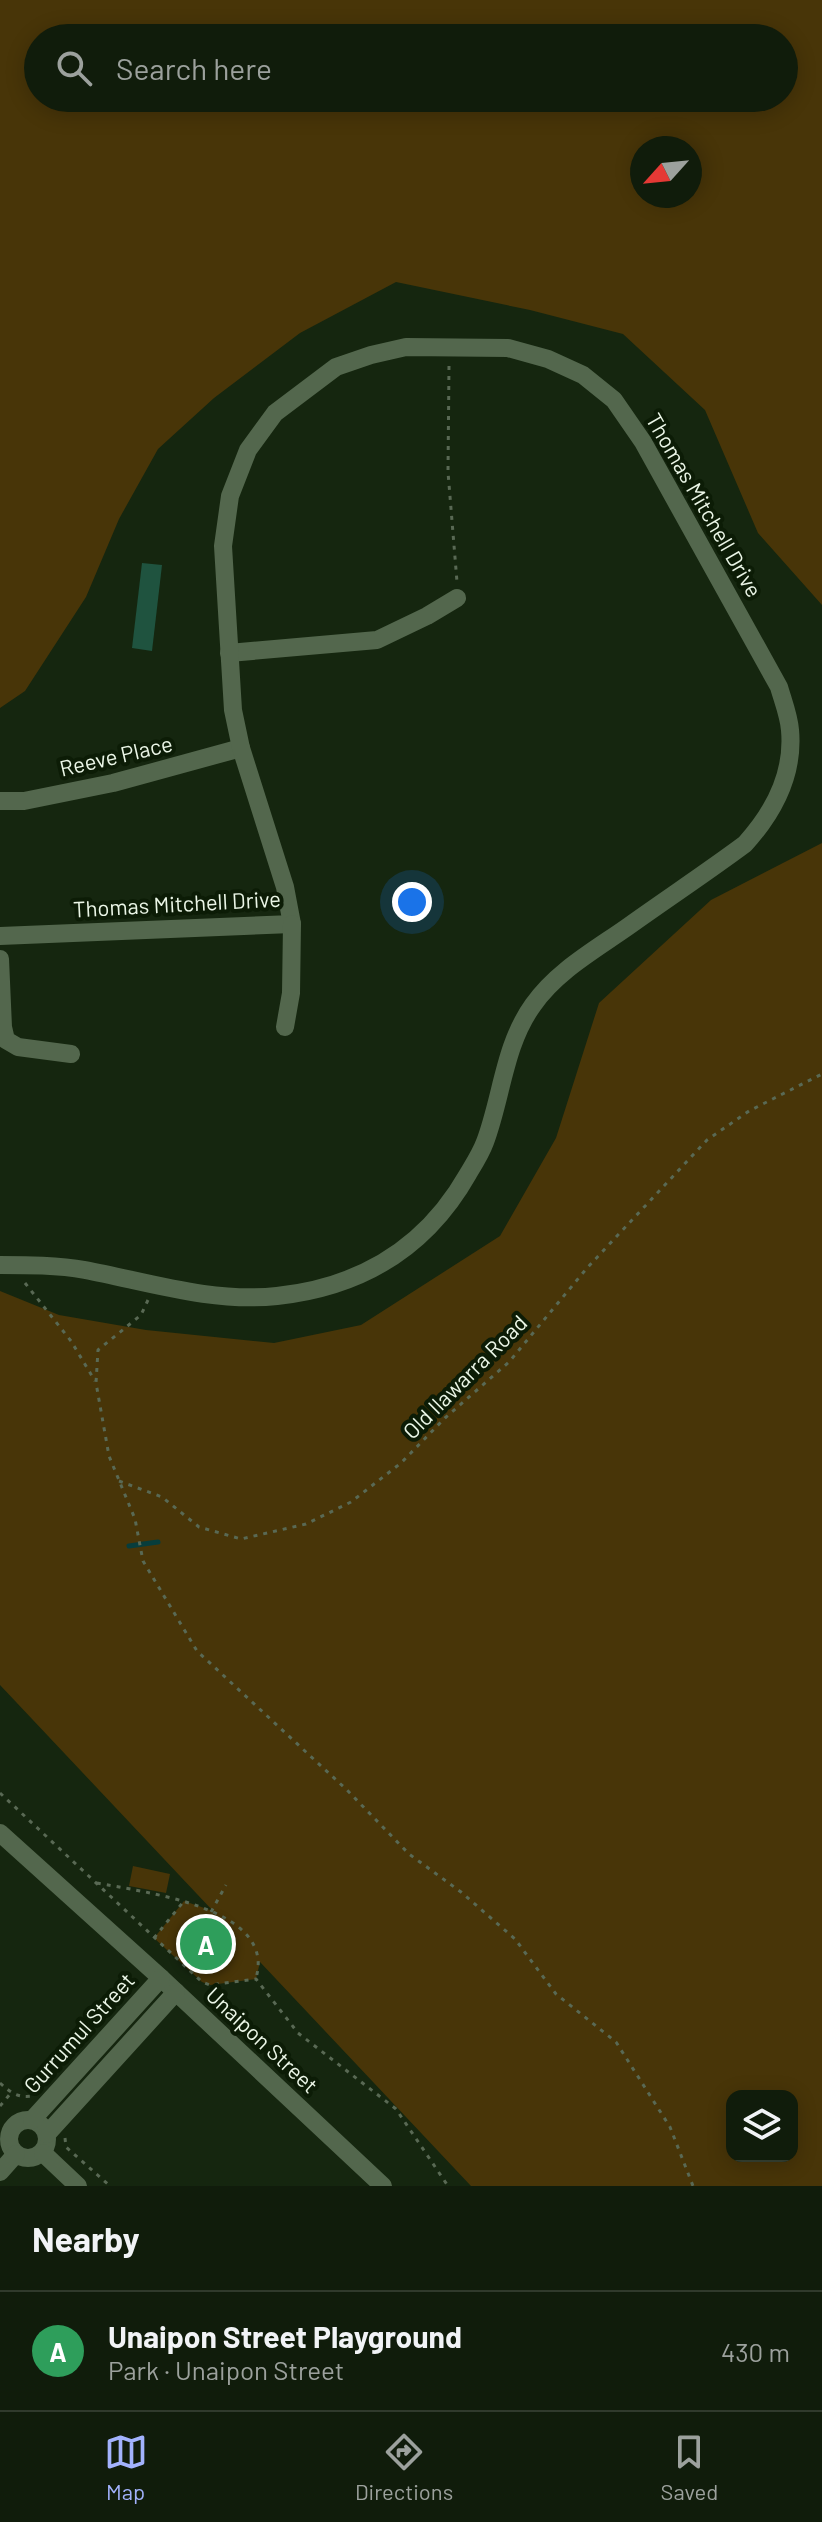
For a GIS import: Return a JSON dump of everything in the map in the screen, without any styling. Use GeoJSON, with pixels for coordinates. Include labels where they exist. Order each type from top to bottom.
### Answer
{"type":"FeatureCollection","features":[{"type":"Feature","properties":{"kind":"street","name":"Thomas Mitchell Drive"},"geometry":{"type":"LineString","coordinates":[[0,936],[292,924],[285,887],[241,748],[233,710],[223,546],[230,496],[248,450],[275,413],[336,367],[371,355],[406,347],[508,348],[548,359],[583,375],[614,400],[643,442],[779,687],[790,729],[789,765],[777,800],[763,823],[745,844],[565,970],[533,1005],[512,1044],[484,1145],[458,1191],[422,1234],[401,1252],[374,1268],[329,1287],[275,1296],[215,1295],[82,1269],[5,1265]]}},
{"type":"Feature","properties":{"kind":"street"},"geometry":{"type":"LineString","coordinates":[[229,653],[377,640],[457,598]]}},
{"type":"Feature","properties":{"kind":"street","name":"Reeve Place"},"geometry":{"type":"LineString","coordinates":[[0,801],[24,801],[113,783],[241,748]]}},
{"type":"Feature","properties":{"kind":"street"},"geometry":{"type":"LineString","coordinates":[[285,1027],[291,993],[292,924]]}},
{"type":"Feature","properties":{"kind":"street"},"geometry":{"type":"LineString","coordinates":[[0,959],[6,1040],[18,1047],[71,1054]]}},
{"type":"Feature","properties":{"kind":"street","name":"Unaipon Street"},"geometry":{"type":"LineString","coordinates":[[0,1833],[161,1978],[383,2186]]}},
{"type":"Feature","properties":{"kind":"street","name":"Gurrumul Street"},"geometry":{"type":"LineString","coordinates":[[32,2120],[161,1978]]}},
{"type":"Feature","properties":{"kind":"street","name":"Gurrumul Street"},"geometry":{"type":"LineString","coordinates":[[55,2134],[176,1992]]}},
{"type":"Feature","properties":{"kind":"street"},"geometry":{"type":"LineString","coordinates":[[7,2120],[19,2123],[32,2120],[55,2134],[48,2140],[43,2153],[27,2159],[12,2150],[7,2120]]}},
{"type":"Feature","properties":{"kind":"street"},"geometry":{"type":"LineString","coordinates":[[43,2153],[78,2186]]}},
{"type":"Feature","properties":{"kind":"street"},"geometry":{"type":"LineString","coordinates":[[0,2172],[16,2154]]}},
{"type":"Feature","properties":{"kind":"path"},"geometry":{"type":"LineString","coordinates":[[449,363],[448,472],[457,598]]}},
{"type":"Feature","properties":{"kind":"path","name":"Old Ilawarra Road"},"geometry":{"type":"LineString","coordinates":[[119,1480],[162,1497],[199,1527],[241,1539],[306,1524],[351,1502],[401,1463],[445,1418],[509,1362],[587,1268],[707,1140],[749,1111],[822,1074]]}},
{"type":"Feature","properties":{"kind":"path"},"geometry":{"type":"LineString","coordinates":[[5,1265],[71,1341],[96,1383]]}},
{"type":"Feature","properties":{"kind":"path"},"geometry":{"type":"LineString","coordinates":[[154,1285],[141,1315],[98,1350],[96,1383],[109,1456],[135,1519],[143,1561],[197,1651],[347,1790],[409,1854],[461,1892],[515,1939],[556,1994],[616,2042],[670,2127],[693,2186]]}},
{"type":"Feature","properties":{"kind":"path"},"geometry":{"type":"LineString","coordinates":[[0,1793],[202,1982],[210,1985],[256,1979]]}},
{"type":"Feature","properties":{"kind":"path"},"geometry":{"type":"LineString","coordinates":[[97,1883],[184,1901],[236,1923],[257,1949],[260,1965],[256,1979]]}},
{"type":"Feature","properties":{"kind":"path"},"geometry":{"type":"LineString","coordinates":[[211,1912],[226,1885]]}},
{"type":"Feature","properties":{"kind":"path"},"geometry":{"type":"LineString","coordinates":[[154,1938],[184,1901]]}},
{"type":"Feature","properties":{"kind":"path"},"geometry":{"type":"LineString","coordinates":[[256,1979],[298,2033],[396,2109],[448,2186]]}},
{"type":"Feature","properties":{"kind":"path"},"geometry":{"type":"LineString","coordinates":[[0,2083],[11,2093],[23,2097],[41,2095]]}},
{"type":"Feature","properties":{"kind":"path"},"geometry":{"type":"LineString","coordinates":[[0,2106],[11,2093]]}},
{"type":"Feature","properties":{"kind":"path"},"geometry":{"type":"LineString","coordinates":[[55,2134],[110,2186]]}},
{"type":"Feature","properties":{"kind":"shaded area"},"geometry":{"type":"Polygon","coordinates":[[[0,0],[822,0],[822,605],[758,533],[705,410],[623,334],[530,310],[396,282],[300,333],[214,398],[158,449],[119,519],[86,597],[25,691],[0,708],[0,0]]]}},
{"type":"Feature","properties":{"kind":"shaded area"},"geometry":{"type":"Polygon","coordinates":[[[822,843],[822,2186],[471,2186],[260,1962],[256,1979],[210,1985],[202,1982],[154,1938],[184,1901],[213,1911],[0,1685],[0,1291],[59,1315],[146,1330],[274,1343],[361,1325],[500,1236],[556,1138],[599,1003],[711,900],[822,843]]]}},
{"type":"Feature","properties":{"kind":"shaded area"},"geometry":{"type":"Polygon","coordinates":[[[133,1866],[170,1874],[166,1893],[129,1886],[133,1866]]]}},
{"type":"Feature","properties":{"kind":"building"},"geometry":{"type":"Polygon","coordinates":[[[142,563],[162,565],[152,651],[132,648],[142,563]]]}},
{"type":"Feature","properties":{"kind":"waterway"},"geometry":{"type":"LineString","coordinates":[[129,1546],[158,1542]]}},
{"type":"Feature","properties":{"kind":"place","name":"Unaipon Street Playground"},"geometry":{"type":"Point","coordinates":[206,1944]}}]}
